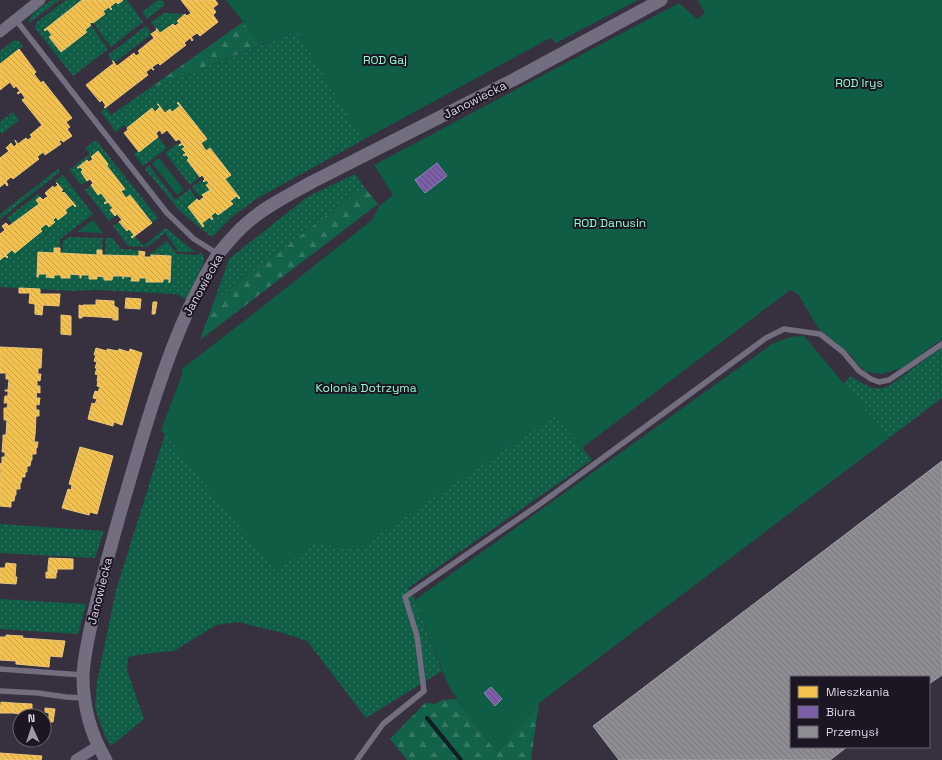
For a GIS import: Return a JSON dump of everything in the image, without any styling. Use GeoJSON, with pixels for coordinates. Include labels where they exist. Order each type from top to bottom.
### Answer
{"type":"FeatureCollection","features":[{"type":"Feature","properties":{"kind":"street"},"geometry":{"type":"LineString","coordinates":[[0,32],[40,0]]}},
{"type":"Feature","properties":{"kind":"street","name":"Janowiecka"},"geometry":{"type":"LineString","coordinates":[[106,760],[98,746],[90,724],[85,698],[84,675],[89,635],[108,554],[164,370],[179,330],[202,282],[218,254],[248,222],[287,196],[513,80],[661,0]]}},
{"type":"Feature","properties":{"kind":"street"},"geometry":{"type":"LineString","coordinates":[[76,760],[98,746]]}},
{"type":"Feature","properties":{"kind":"lane"},"geometry":{"type":"LineString","coordinates":[[16,20],[166,213],[194,239],[218,254]]}},
{"type":"Feature","properties":{"kind":"lane"},"geometry":{"type":"LineString","coordinates":[[357,760],[383,724],[424,691],[417,636],[405,597],[540,504],[766,338],[784,329],[820,334],[842,352],[859,371],[878,382],[889,380],[942,344]]}},
{"type":"Feature","properties":{"kind":"lane"},"geometry":{"type":"LineString","coordinates":[[0,670],[84,675]]}},
{"type":"Feature","properties":{"kind":"lane"},"geometry":{"type":"LineString","coordinates":[[0,691],[85,698]]}},
{"type":"Feature","properties":{"kind":"green space"},"geometry":{"type":"Polygon","coordinates":[[[52,0],[60,0],[29,23],[34,12],[52,0]]]}},
{"type":"Feature","properties":{"kind":"green space"},"geometry":{"type":"Polygon","coordinates":[[[66,0],[82,0],[44,30],[47,29],[52,35],[49,37],[61,52],[87,32],[85,30],[91,25],[108,49],[73,76],[35,28],[36,23],[66,0]]]}},
{"type":"Feature","properties":{"kind":"green space"},"geometry":{"type":"Polygon","coordinates":[[[123,0],[127,0],[143,22],[111,47],[93,23],[105,14],[103,11],[109,7],[111,10],[110,7],[116,2],[118,4],[123,0]]]}},
{"type":"Feature","properties":{"kind":"green space"},"geometry":{"type":"Polygon","coordinates":[[[158,0],[161,0],[165,5],[147,19],[142,12],[158,0]]]}},
{"type":"Feature","properties":{"kind":"green space","name":"ROD Gaj"},"geometry":{"type":"Polygon","coordinates":[[[226,0],[638,0],[556,43],[550,38],[363,140],[297,31],[261,45],[226,0]]]}},
{"type":"Feature","properties":{"kind":"green space"},"geometry":{"type":"Polygon","coordinates":[[[698,0],[942,0],[942,339],[902,368],[882,374],[866,372],[856,363],[853,357],[819,329],[798,294],[790,290],[582,448],[555,415],[358,549],[314,544],[275,570],[161,430],[182,375],[182,369],[372,220],[379,206],[393,195],[374,165],[679,3],[697,19],[705,13],[698,0]]]}},
{"type":"Feature","properties":{"kind":"green space"},"geometry":{"type":"Polygon","coordinates":[[[164,13],[185,14],[176,20],[178,23],[174,25],[172,23],[160,33],[151,22],[164,13]]]}},
{"type":"Feature","properties":{"kind":"green space"},"geometry":{"type":"Polygon","coordinates":[[[243,22],[261,45],[147,90],[243,22]]]}},
{"type":"Feature","properties":{"kind":"green space"},"geometry":{"type":"Polygon","coordinates":[[[146,26],[152,34],[115,62],[112,61],[108,55],[146,26]]]}},
{"type":"Feature","properties":{"kind":"green space"},"geometry":{"type":"Polygon","coordinates":[[[297,31],[363,140],[256,199],[232,217],[212,237],[181,212],[145,169],[149,165],[175,200],[190,189],[197,199],[188,207],[203,227],[204,226],[202,223],[210,217],[212,220],[213,219],[211,216],[215,212],[218,215],[232,204],[230,201],[237,196],[239,199],[240,198],[225,179],[230,175],[210,148],[206,151],[201,143],[206,138],[178,102],[180,106],[172,112],[169,109],[165,113],[158,104],[160,107],[155,112],[152,108],[127,128],[124,125],[116,132],[101,112],[105,108],[111,115],[147,90],[297,31]]]}},
{"type":"Feature","properties":{"kind":"green space"},"geometry":{"type":"Polygon","coordinates":[[[14,40],[19,41],[23,47],[18,49],[0,63],[0,51],[14,40]]]}},
{"type":"Feature","properties":{"kind":"green space"},"geometry":{"type":"Polygon","coordinates":[[[13,112],[19,120],[2,134],[0,132],[0,122],[13,112]]]}},
{"type":"Feature","properties":{"kind":"green space"},"geometry":{"type":"Polygon","coordinates":[[[158,137],[167,148],[143,166],[134,154],[137,151],[139,152],[158,137]]]}},
{"type":"Feature","properties":{"kind":"green space"},"geometry":{"type":"Polygon","coordinates":[[[96,140],[158,218],[152,223],[126,198],[121,191],[124,189],[98,151],[77,168],[80,167],[83,170],[81,172],[87,181],[81,185],[69,170],[90,154],[85,148],[96,140]]]}},
{"type":"Feature","properties":{"kind":"green space"},"geometry":{"type":"Polygon","coordinates":[[[178,143],[185,147],[183,149],[186,153],[183,156],[186,155],[189,158],[187,160],[200,177],[190,185],[165,153],[178,143]]]}},
{"type":"Feature","properties":{"kind":"green space"},"geometry":{"type":"Polygon","coordinates":[[[159,158],[184,190],[177,195],[152,163],[159,158]]]}},
{"type":"Feature","properties":{"kind":"green space"},"geometry":{"type":"Polygon","coordinates":[[[58,169],[60,172],[0,219],[0,214],[58,169]]]}},
{"type":"Feature","properties":{"kind":"green space"},"geometry":{"type":"Polygon","coordinates":[[[355,174],[364,187],[214,301],[229,259],[307,197],[355,174]]]}},
{"type":"Feature","properties":{"kind":"green space"},"geometry":{"type":"Polygon","coordinates":[[[63,175],[93,214],[60,239],[60,248],[54,253],[38,252],[38,277],[39,274],[47,274],[47,277],[54,278],[54,275],[61,275],[61,278],[69,278],[70,274],[80,275],[80,278],[81,275],[89,275],[89,279],[97,279],[97,276],[104,277],[104,280],[112,280],[113,276],[123,276],[123,279],[124,276],[132,277],[132,281],[139,281],[139,278],[146,278],[146,282],[162,282],[163,279],[169,279],[170,282],[171,256],[151,255],[150,257],[150,254],[167,241],[177,254],[198,255],[201,252],[204,258],[204,262],[186,299],[176,294],[0,287],[0,260],[5,256],[7,258],[8,257],[6,255],[12,250],[15,253],[41,232],[40,229],[46,224],[49,227],[55,223],[53,220],[56,217],[58,220],[67,213],[65,210],[73,204],[75,207],[76,206],[55,181],[63,175]]]}},
{"type":"Feature","properties":{"kind":"green space"},"geometry":{"type":"Polygon","coordinates":[[[202,180],[204,182],[206,180],[209,183],[206,186],[210,190],[200,197],[192,187],[202,180]]]}},
{"type":"Feature","properties":{"kind":"green space"},"geometry":{"type":"Polygon","coordinates":[[[91,185],[98,195],[101,193],[107,201],[105,203],[108,202],[113,208],[111,211],[115,216],[109,221],[85,190],[91,185]]]}},
{"type":"Feature","properties":{"kind":"green space"},"geometry":{"type":"Polygon","coordinates":[[[364,187],[378,204],[200,340],[214,301],[364,187]]]}},
{"type":"Feature","properties":{"kind":"green space"},"geometry":{"type":"Polygon","coordinates":[[[38,194],[40,197],[36,200],[39,204],[12,224],[7,218],[38,194]]]}},
{"type":"Feature","properties":{"kind":"green space"},"geometry":{"type":"Polygon","coordinates":[[[93,220],[103,233],[77,232],[93,220]]]}},
{"type":"Feature","properties":{"kind":"green space"},"geometry":{"type":"Polygon","coordinates":[[[119,222],[127,231],[129,229],[134,235],[132,238],[135,236],[143,246],[166,228],[195,252],[179,252],[165,233],[147,247],[128,246],[113,226],[119,222]]]}},
{"type":"Feature","properties":{"kind":"green space"},"geometry":{"type":"Polygon","coordinates":[[[69,237],[103,238],[102,250],[97,250],[97,255],[62,253],[63,241],[69,237]]]}},
{"type":"Feature","properties":{"kind":"green space"},"geometry":{"type":"Polygon","coordinates":[[[106,238],[112,238],[121,249],[139,250],[139,256],[105,255],[106,238]]]}},
{"type":"Feature","properties":{"kind":"green space"},"geometry":{"type":"Polygon","coordinates":[[[804,336],[889,438],[539,703],[497,753],[453,693],[447,682],[415,600],[772,344],[790,337],[804,336]]]}},
{"type":"Feature","properties":{"kind":"green space"},"geometry":{"type":"Polygon","coordinates":[[[942,347],[942,398],[889,438],[844,384],[851,376],[869,387],[883,388],[889,386],[942,347]]]}},
{"type":"Feature","properties":{"kind":"green space"},"geometry":{"type":"Polygon","coordinates":[[[555,415],[592,460],[408,588],[415,600],[442,671],[366,718],[307,641],[283,633],[238,622],[216,625],[174,651],[128,657],[127,670],[144,719],[111,746],[105,736],[95,708],[97,682],[116,590],[165,434],[275,570],[314,544],[358,549],[555,415]]]}},
{"type":"Feature","properties":{"kind":"green space"},"geometry":{"type":"Polygon","coordinates":[[[0,524],[104,531],[95,558],[0,553],[0,524]]]}},
{"type":"Feature","properties":{"kind":"green space"},"geometry":{"type":"Polygon","coordinates":[[[0,599],[86,604],[78,634],[0,629],[0,599]]]}},
{"type":"Feature","properties":{"kind":"green space"},"geometry":{"type":"Polygon","coordinates":[[[457,699],[497,753],[539,703],[532,760],[407,760],[390,739],[425,703],[435,704],[442,700],[457,699]]]}},
{"type":"Feature","properties":{"kind":"building: Mieszkania"},"geometry":{"type":"Polygon","coordinates":[[[82,0],[123,0],[118,4],[116,2],[110,7],[112,9],[111,10],[109,7],[103,11],[105,14],[93,23],[92,22],[89,24],[91,25],[85,30],[87,32],[61,52],[49,37],[52,35],[47,29],[45,31],[44,30],[82,0]]]}},
{"type":"Feature","properties":{"kind":"building: Mieszkania"},"geometry":{"type":"Polygon","coordinates":[[[181,0],[215,0],[218,4],[213,8],[216,12],[213,15],[218,22],[200,36],[197,33],[191,37],[193,40],[192,41],[190,38],[184,43],[186,45],[160,65],[158,63],[152,67],[154,70],[151,68],[146,72],[148,75],[105,108],[104,107],[106,106],[102,100],[100,102],[86,85],[114,63],[112,61],[113,61],[117,66],[134,53],[136,56],[140,53],[138,51],[154,38],[151,34],[157,30],[156,28],[160,33],[173,24],[175,26],[179,23],[177,21],[185,14],[187,16],[191,13],[181,0]]]}},
{"type":"Feature","properties":{"kind":"building: Mieszkania"},"geometry":{"type":"Polygon","coordinates":[[[19,49],[36,72],[34,74],[41,83],[43,81],[72,118],[66,122],[70,127],[67,129],[72,136],[63,142],[61,140],[59,141],[61,144],[45,155],[43,152],[37,157],[39,159],[13,179],[11,177],[6,181],[7,186],[5,183],[0,187],[0,158],[9,151],[6,148],[11,143],[14,147],[17,144],[15,140],[18,144],[26,138],[28,140],[32,137],[30,135],[42,125],[22,100],[25,98],[21,92],[18,94],[17,93],[20,91],[16,86],[14,88],[10,82],[0,90],[0,64],[19,49]]]}},
{"type":"Feature","properties":{"kind":"building: Mieszkania"},"geometry":{"type":"Polygon","coordinates":[[[178,102],[207,139],[201,143],[206,151],[210,148],[231,175],[225,179],[240,198],[239,199],[237,196],[230,201],[233,204],[218,215],[215,212],[211,216],[213,219],[212,220],[210,217],[202,223],[204,226],[203,227],[188,207],[197,199],[199,201],[204,197],[202,195],[210,190],[206,185],[209,183],[206,180],[204,182],[203,181],[205,179],[202,175],[200,177],[187,160],[189,158],[186,155],[183,155],[186,153],[182,149],[185,147],[182,144],[180,146],[179,145],[182,143],[179,139],[176,141],[167,130],[162,134],[160,130],[156,133],[158,137],[139,152],[124,133],[128,130],[127,128],[152,108],[155,112],[160,107],[157,104],[158,104],[165,113],[170,109],[172,112],[180,106],[177,103],[178,102]]]}},
{"type":"Feature","properties":{"kind":"building: Mieszkania"},"geometry":{"type":"Polygon","coordinates":[[[98,151],[108,164],[107,166],[125,189],[121,191],[126,198],[130,195],[152,223],[132,238],[131,237],[134,235],[129,229],[127,231],[119,222],[122,220],[117,214],[115,216],[110,210],[113,208],[108,202],[105,204],[104,203],[107,201],[101,193],[98,195],[91,185],[93,183],[90,179],[87,181],[81,172],[83,170],[80,167],[77,168],[87,160],[89,162],[93,159],[91,157],[98,151]]]}},
{"type":"Feature","properties":{"kind":"building: Mieszkania"},"geometry":{"type":"Polygon","coordinates":[[[57,183],[63,190],[61,191],[63,193],[64,192],[76,206],[75,207],[73,204],[65,210],[67,213],[58,220],[56,217],[53,220],[55,222],[49,227],[46,224],[40,229],[42,231],[15,253],[12,250],[6,255],[8,257],[7,258],[5,256],[0,260],[0,234],[5,230],[2,226],[6,223],[9,226],[39,204],[36,200],[40,197],[43,200],[48,197],[45,193],[53,186],[54,188],[58,185],[57,183]]]}},
{"type":"Feature","properties":{"kind":"building: Mieszkania"},"geometry":{"type":"Polygon","coordinates":[[[54,248],[60,248],[60,253],[97,255],[97,250],[102,250],[102,255],[139,256],[139,251],[145,252],[144,257],[151,257],[151,255],[171,256],[170,282],[169,283],[169,279],[163,279],[163,282],[146,282],[146,278],[139,278],[139,281],[131,281],[132,277],[124,276],[123,279],[123,276],[113,276],[112,280],[104,280],[104,277],[97,276],[97,279],[89,279],[89,275],[81,275],[80,278],[80,275],[70,274],[70,278],[61,278],[61,275],[54,275],[54,278],[46,277],[47,274],[39,274],[37,277],[38,252],[54,253],[54,248]]]}},
{"type":"Feature","properties":{"kind":"building: Mieszkania"},"geometry":{"type":"Polygon","coordinates":[[[19,288],[40,289],[40,294],[60,294],[59,306],[43,305],[42,315],[35,314],[35,304],[29,303],[30,293],[19,293],[19,288]]]}},
{"type":"Feature","properties":{"kind":"building: Mieszkania"},"geometry":{"type":"Polygon","coordinates":[[[126,298],[141,299],[140,309],[125,308],[126,298]]]}},
{"type":"Feature","properties":{"kind":"building: Mieszkania"},"geometry":{"type":"Polygon","coordinates":[[[96,300],[114,301],[114,306],[118,308],[118,320],[113,320],[113,318],[82,316],[82,318],[79,318],[79,305],[96,305],[96,300]]]}},
{"type":"Feature","properties":{"kind":"building: Mieszkania"},"geometry":{"type":"Polygon","coordinates":[[[153,302],[157,302],[155,314],[152,314],[153,302]]]}},
{"type":"Feature","properties":{"kind":"building: Mieszkania"},"geometry":{"type":"Polygon","coordinates":[[[61,315],[71,316],[71,335],[61,334],[61,315]]]}},
{"type":"Feature","properties":{"kind":"building: Mieszkania"},"geometry":{"type":"Polygon","coordinates":[[[0,347],[42,349],[41,368],[38,368],[38,374],[41,374],[40,381],[37,380],[37,386],[40,386],[40,393],[37,392],[36,398],[40,398],[39,405],[36,404],[36,410],[39,410],[39,416],[36,416],[34,442],[38,442],[36,454],[32,454],[30,466],[27,466],[25,477],[22,477],[20,489],[16,489],[14,501],[11,501],[11,507],[0,506],[0,464],[2,463],[2,457],[5,457],[5,452],[2,452],[3,435],[6,435],[7,420],[4,420],[4,408],[7,408],[8,403],[4,403],[5,396],[8,396],[8,391],[5,390],[8,390],[9,379],[6,379],[6,373],[0,373],[0,347]]]}},
{"type":"Feature","properties":{"kind":"building: Mieszkania"},"geometry":{"type":"Polygon","coordinates":[[[96,348],[107,351],[107,349],[118,351],[119,349],[129,352],[130,349],[142,353],[122,425],[114,422],[113,426],[88,419],[92,403],[95,404],[97,399],[93,398],[95,391],[98,392],[100,387],[97,386],[98,375],[95,374],[97,368],[95,368],[97,362],[94,361],[96,348]]]}},
{"type":"Feature","properties":{"kind":"building: Mieszkania"},"geometry":{"type":"Polygon","coordinates":[[[80,447],[113,456],[97,514],[90,512],[89,515],[62,508],[68,489],[71,490],[72,485],[69,484],[80,447]]]}},
{"type":"Feature","properties":{"kind":"building: Mieszkania"},"geometry":{"type":"Polygon","coordinates":[[[49,558],[73,559],[73,569],[57,569],[57,573],[48,572],[49,558]]]}},
{"type":"Feature","properties":{"kind":"building: Mieszkania"},"geometry":{"type":"Polygon","coordinates":[[[6,563],[16,564],[16,584],[0,583],[0,568],[5,568],[6,563]]]}},
{"type":"Feature","properties":{"kind":"building: Mieszkania"},"geometry":{"type":"Polygon","coordinates":[[[46,572],[56,573],[56,578],[46,578],[46,572]]]}},
{"type":"Feature","properties":{"kind":"building: Mieszkania"},"geometry":{"type":"Polygon","coordinates":[[[6,635],[23,636],[22,638],[65,641],[62,657],[50,656],[49,667],[16,664],[16,661],[0,660],[0,637],[6,637],[6,635]]]}},
{"type":"Feature","properties":{"kind":"building: Mieszkania"},"geometry":{"type":"Polygon","coordinates":[[[1,702],[13,703],[12,713],[0,713],[1,702]]]}},
{"type":"Feature","properties":{"kind":"building: Mieszkania"},"geometry":{"type":"Polygon","coordinates":[[[13,703],[32,704],[32,708],[13,708],[13,703]]]}},
{"type":"Feature","properties":{"kind":"building: Mieszkania"},"geometry":{"type":"Polygon","coordinates":[[[52,709],[55,709],[52,722],[52,709]]]}},
{"type":"Feature","properties":{"kind":"building: Mieszkania"},"geometry":{"type":"Polygon","coordinates":[[[0,753],[42,756],[41,760],[0,760],[0,753]]]}},
{"type":"Feature","properties":{"kind":"building: Biura"},"geometry":{"type":"Polygon","coordinates":[[[437,163],[447,176],[425,193],[415,180],[437,163]]]}},
{"type":"Feature","properties":{"kind":"building: Biura"},"geometry":{"type":"Polygon","coordinates":[[[491,687],[502,699],[495,706],[484,693],[491,687]]]}},
{"type":"Feature","properties":{"kind":"building: Przemysł"},"geometry":{"type":"Polygon","coordinates":[[[942,461],[942,675],[930,683],[930,676],[790,676],[790,748],[846,748],[830,760],[619,760],[593,726],[942,461]]]}},
{"type":"Feature","properties":{"kind":"waterway"},"geometry":{"type":"LineString","coordinates":[[427,718],[461,760]]}},
{"type":"Feature","properties":{"kind":"park label","name":"ROD Irys"},"geometry":{"type":"Point","coordinates":[859,83]}},
{"type":"Feature","properties":{"kind":"park label","name":"ROD Danusin"},"geometry":{"type":"Point","coordinates":[610,223]}},
{"type":"Feature","properties":{"kind":"park label","name":"Kolonia Dotrzyma"},"geometry":{"type":"Point","coordinates":[366,388]}}]}
